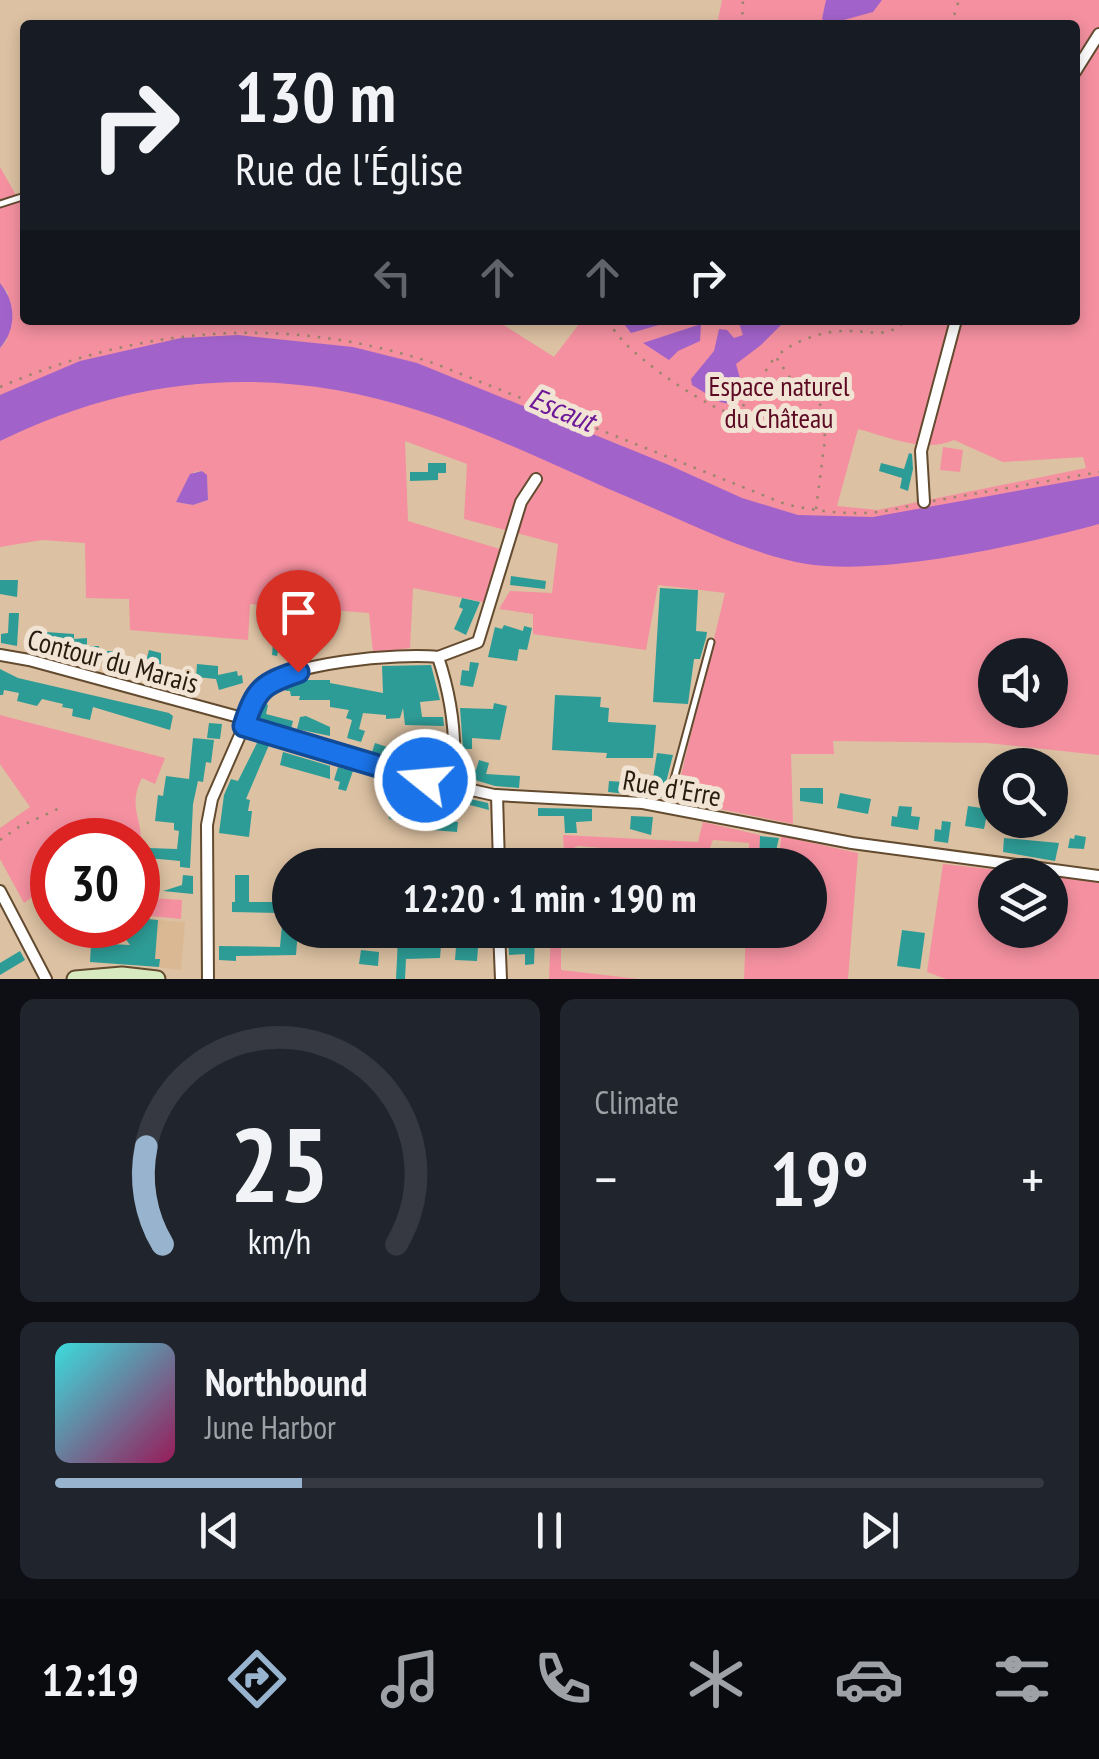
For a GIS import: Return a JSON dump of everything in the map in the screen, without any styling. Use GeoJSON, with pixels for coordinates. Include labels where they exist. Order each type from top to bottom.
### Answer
{"type":"FeatureCollection","features":[{"type":"Feature","properties":{"kind":"street"},"geometry":{"type":"LineString","coordinates":[[1080,64],[1099,34]]}},
{"type":"Feature","properties":{"kind":"street"},"geometry":{"type":"LineString","coordinates":[[924,502],[921,451],[955,325]]}},
{"type":"Feature","properties":{"kind":"street"},"geometry":{"type":"LineString","coordinates":[[208,979],[207,825],[212,799],[256,692],[269,682],[328,663],[416,654],[438,656],[478,642],[521,502],[536,479]]}},
{"type":"Feature","properties":{"kind":"street","name":"Contour du Marais"},"geometry":{"type":"LineString","coordinates":[[0,655],[245,722]]}},
{"type":"Feature","properties":{"kind":"street"},"geometry":{"type":"LineString","coordinates":[[438,656],[454,726],[456,758],[452,785]]}},
{"type":"Feature","properties":{"kind":"street","name":"Rue d'Erre"},"geometry":{"type":"LineString","coordinates":[[245,722],[414,777],[497,795],[604,799],[852,843],[1099,876]]}},
{"type":"Feature","properties":{"kind":"street"},"geometry":{"type":"LineString","coordinates":[[497,795],[499,848]]}},
{"type":"Feature","properties":{"kind":"street"},"geometry":{"type":"LineString","coordinates":[[2,899],[46,979]]}},
{"type":"Feature","properties":{"kind":"street"},"geometry":{"type":"LineString","coordinates":[[500,948],[501,979]]}},
{"type":"Feature","properties":{"kind":"street"},"geometry":{"type":"LineString","coordinates":[[75,979],[122,975],[158,979]]}},
{"type":"Feature","properties":{"kind":"lane"},"geometry":{"type":"LineString","coordinates":[[667,808],[711,642]]}},
{"type":"Feature","properties":{"kind":"path"},"geometry":{"type":"LineString","coordinates":[[611,325],[629,346],[702,400],[724,411],[744,405],[766,366],[796,343],[842,331],[887,332],[901,325]]}},
{"type":"Feature","properties":{"kind":"path"},"geometry":{"type":"LineString","coordinates":[[0,387],[76,357],[162,338],[229,332],[326,338],[436,364],[759,495],[816,510],[878,514],[924,502],[1099,472]]}},
{"type":"Feature","properties":{"kind":"path"},"geometry":{"type":"LineString","coordinates":[[776,357],[795,385],[823,407],[826,440],[816,510]]}},
{"type":"Feature","properties":{"kind":"path"},"geometry":{"type":"LineString","coordinates":[[0,840],[19,826],[62,807]]}},
{"type":"Feature","properties":{"kind":"shaded area"},"geometry":{"type":"Polygon","coordinates":[[[826,0],[882,0],[873,12],[844,20],[822,19],[826,0]]]}},
{"type":"Feature","properties":{"kind":"shaded area"},"geometry":{"type":"Polygon","coordinates":[[[0,283],[12,307],[12,324],[0,348],[0,283]]]}},
{"type":"Feature","properties":{"kind":"shaded area"},"geometry":{"type":"Polygon","coordinates":[[[625,325],[659,325],[631,333],[625,325]]]}},
{"type":"Feature","properties":{"kind":"shaded area"},"geometry":{"type":"Polygon","coordinates":[[[701,325],[700,341],[669,360],[643,343],[701,325]]]}},
{"type":"Feature","properties":{"kind":"shaded area"},"geometry":{"type":"Polygon","coordinates":[[[740,325],[781,325],[736,364],[743,389],[737,401],[720,402],[692,385],[691,379],[714,351],[719,329],[727,330],[734,338],[743,335],[740,325]]]}},
{"type":"Feature","properties":{"kind":"shaded area"},"geometry":{"type":"Polygon","coordinates":[[[238,335],[353,347],[417,363],[742,498],[798,515],[873,517],[1099,476],[1099,524],[1032,541],[914,562],[839,567],[807,564],[721,537],[447,420],[366,396],[312,386],[207,383],[155,390],[103,401],[0,441],[0,395],[80,361],[181,338],[238,335]]]}},
{"type":"Feature","properties":{"kind":"shaded area"},"geometry":{"type":"Polygon","coordinates":[[[202,471],[207,475],[208,500],[193,505],[176,502],[190,474],[202,471]]]}},
{"type":"Feature","properties":{"kind":"shaded area"},"geometry":{"type":"Polygon","coordinates":[[[160,920],[185,922],[181,970],[141,965],[142,948],[160,948],[160,920]]]}},
{"type":"Feature","properties":{"kind":"green space","name":"Espace naturel du Château"},"geometry":{"type":"Polygon","coordinates":[[[722,0],[1099,0],[1099,755],[1068,752],[1068,748],[987,743],[833,741],[834,754],[791,754],[793,824],[675,800],[725,593],[658,585],[646,650],[533,634],[533,614],[499,609],[510,591],[552,593],[558,544],[464,519],[467,464],[405,441],[408,521],[503,550],[488,603],[413,588],[410,648],[373,653],[369,613],[250,604],[248,640],[130,630],[129,599],[86,598],[85,543],[42,540],[0,547],[0,348],[7,340],[8,293],[0,283],[0,167],[20,202],[20,325],[504,325],[554,357],[578,325],[1080,325],[1080,20],[718,20],[722,0]],[[858,429],[837,506],[878,510],[1086,468],[1083,457],[1003,462],[954,440],[919,444],[858,429]],[[202,471],[194,472],[176,502],[193,505],[208,500],[207,476],[202,471]]]}},
{"type":"Feature","properties":{"kind":"green space"},"geometry":{"type":"Polygon","coordinates":[[[943,447],[963,450],[960,472],[940,470],[943,447]]]}},
{"type":"Feature","properties":{"kind":"green space"},"geometry":{"type":"Polygon","coordinates":[[[0,715],[165,758],[155,784],[142,778],[137,789],[138,818],[30,818],[30,898],[24,903],[0,859],[0,828],[30,807],[0,764],[0,715]]]}},
{"type":"Feature","properties":{"kind":"green space"},"geometry":{"type":"Polygon","coordinates":[[[703,822],[760,835],[760,848],[749,848],[749,843],[713,840],[710,848],[564,848],[563,835],[698,842],[703,822]]]}},
{"type":"Feature","properties":{"kind":"green space"},"geometry":{"type":"Polygon","coordinates":[[[781,836],[858,853],[848,979],[744,979],[745,948],[827,948],[827,848],[780,848],[781,836]]]}},
{"type":"Feature","properties":{"kind":"green space"},"geometry":{"type":"Polygon","coordinates":[[[943,864],[978,868],[978,948],[1068,948],[1068,877],[1099,880],[1099,979],[946,979],[927,972],[943,864]]]}},
{"type":"Feature","properties":{"kind":"green space"},"geometry":{"type":"Polygon","coordinates":[[[160,899],[182,900],[181,919],[160,917],[160,899]]]}},
{"type":"Feature","properties":{"kind":"green space"},"geometry":{"type":"Polygon","coordinates":[[[550,948],[561,948],[561,970],[638,979],[549,979],[550,948]]]}},
{"type":"Feature","properties":{"kind":"building"},"geometry":{"type":"Polygon","coordinates":[[[909,453],[913,469],[908,491],[900,488],[902,478],[879,471],[881,463],[904,469],[909,453]]]}},
{"type":"Feature","properties":{"kind":"building"},"geometry":{"type":"Polygon","coordinates":[[[428,463],[446,463],[446,473],[438,473],[438,480],[410,481],[410,472],[428,472],[428,463]]]}},
{"type":"Feature","properties":{"kind":"building"},"geometry":{"type":"Polygon","coordinates":[[[511,576],[546,581],[545,589],[510,585],[511,576]]]}},
{"type":"Feature","properties":{"kind":"building"},"geometry":{"type":"Polygon","coordinates":[[[0,580],[18,580],[17,597],[0,594],[0,580]]]}},
{"type":"Feature","properties":{"kind":"building"},"geometry":{"type":"Polygon","coordinates":[[[660,588],[698,590],[696,631],[707,632],[700,659],[694,659],[688,704],[653,702],[660,588]]]}},
{"type":"Feature","properties":{"kind":"building"},"geometry":{"type":"Polygon","coordinates":[[[462,598],[480,602],[466,635],[454,629],[463,609],[459,607],[462,598]]]}},
{"type":"Feature","properties":{"kind":"building"},"geometry":{"type":"Polygon","coordinates":[[[9,613],[19,613],[17,646],[1,643],[1,634],[8,633],[9,613]]]}},
{"type":"Feature","properties":{"kind":"building"},"geometry":{"type":"Polygon","coordinates":[[[271,621],[288,622],[287,639],[281,638],[277,656],[272,655],[271,621]]]}},
{"type":"Feature","properties":{"kind":"building"},"geometry":{"type":"Polygon","coordinates":[[[298,624],[305,624],[309,659],[301,661],[298,624]]]}},
{"type":"Feature","properties":{"kind":"building"},"geometry":{"type":"Polygon","coordinates":[[[504,625],[523,631],[524,626],[532,628],[527,650],[519,649],[517,661],[488,657],[495,627],[502,629],[504,625]]]}},
{"type":"Feature","properties":{"kind":"building"},"geometry":{"type":"Polygon","coordinates":[[[46,632],[87,638],[87,646],[99,646],[99,651],[119,651],[119,661],[78,660],[78,648],[43,644],[46,632]]]}},
{"type":"Feature","properties":{"kind":"building"},"geometry":{"type":"Polygon","coordinates":[[[149,650],[161,653],[161,669],[145,665],[149,650]]]}},
{"type":"Feature","properties":{"kind":"building"},"geometry":{"type":"Polygon","coordinates":[[[470,662],[479,663],[473,687],[460,685],[462,670],[469,671],[470,662]]]}},
{"type":"Feature","properties":{"kind":"building"},"geometry":{"type":"Polygon","coordinates":[[[197,664],[218,666],[218,675],[237,671],[243,683],[219,690],[216,679],[196,677],[197,664]]]}},
{"type":"Feature","properties":{"kind":"building"},"geometry":{"type":"Polygon","coordinates":[[[431,665],[440,700],[420,702],[422,717],[443,717],[444,726],[405,725],[403,708],[400,718],[363,713],[359,729],[365,731],[361,742],[347,738],[352,720],[346,718],[349,710],[330,707],[330,700],[299,700],[300,696],[291,696],[285,685],[298,680],[330,680],[383,693],[382,666],[431,665]]]}},
{"type":"Feature","properties":{"kind":"building"},"geometry":{"type":"Polygon","coordinates":[[[0,669],[18,678],[169,713],[173,716],[170,730],[93,707],[90,720],[72,716],[73,709],[62,707],[63,704],[42,699],[37,706],[17,701],[19,693],[4,690],[0,695],[0,669]]]}},
{"type":"Feature","properties":{"kind":"building"},"geometry":{"type":"Polygon","coordinates":[[[555,695],[601,697],[600,707],[609,708],[608,722],[656,725],[653,758],[606,758],[607,753],[552,750],[555,695]]]}},
{"type":"Feature","properties":{"kind":"building"},"geometry":{"type":"Polygon","coordinates":[[[261,702],[268,705],[266,714],[293,721],[291,729],[257,719],[261,702]]]}},
{"type":"Feature","properties":{"kind":"building"},"geometry":{"type":"Polygon","coordinates":[[[494,703],[507,706],[500,740],[472,738],[472,749],[463,749],[460,708],[493,709],[494,703]]]}},
{"type":"Feature","properties":{"kind":"building"},"geometry":{"type":"Polygon","coordinates":[[[300,717],[330,727],[330,736],[297,729],[300,717]]]}},
{"type":"Feature","properties":{"kind":"building"},"geometry":{"type":"Polygon","coordinates":[[[209,723],[222,724],[220,739],[207,738],[209,723]]]}},
{"type":"Feature","properties":{"kind":"building"},"geometry":{"type":"Polygon","coordinates":[[[193,738],[214,740],[211,763],[206,762],[203,782],[198,781],[193,804],[190,868],[180,867],[180,861],[160,859],[160,848],[177,849],[179,831],[174,830],[174,823],[155,818],[158,795],[163,796],[166,776],[189,779],[193,738]]]}},
{"type":"Feature","properties":{"kind":"building"},"geometry":{"type":"Polygon","coordinates":[[[258,741],[269,745],[246,799],[250,800],[248,811],[252,811],[249,837],[219,833],[224,795],[231,779],[238,781],[258,741]]]}},
{"type":"Feature","properties":{"kind":"building"},"geometry":{"type":"Polygon","coordinates":[[[406,741],[421,741],[423,764],[436,767],[440,753],[446,753],[444,775],[371,755],[375,743],[408,759],[406,741]]]}},
{"type":"Feature","properties":{"kind":"building"},"geometry":{"type":"Polygon","coordinates":[[[283,752],[330,766],[330,779],[280,765],[283,752]]]}},
{"type":"Feature","properties":{"kind":"building"},"geometry":{"type":"Polygon","coordinates":[[[657,753],[673,755],[662,798],[608,792],[609,781],[652,784],[657,753]]]}},
{"type":"Feature","properties":{"kind":"building"},"geometry":{"type":"Polygon","coordinates":[[[479,760],[489,763],[486,774],[520,776],[519,788],[462,776],[462,767],[476,770],[479,760]]]}},
{"type":"Feature","properties":{"kind":"building"},"geometry":{"type":"Polygon","coordinates":[[[338,767],[354,768],[346,791],[338,789],[340,782],[334,780],[338,767]]]}},
{"type":"Feature","properties":{"kind":"building"},"geometry":{"type":"Polygon","coordinates":[[[384,777],[392,780],[391,801],[381,800],[384,777]]]}},
{"type":"Feature","properties":{"kind":"building"},"geometry":{"type":"Polygon","coordinates":[[[800,788],[823,788],[823,804],[800,801],[800,788]]]}},
{"type":"Feature","properties":{"kind":"building"},"geometry":{"type":"Polygon","coordinates":[[[426,789],[488,803],[489,810],[436,796],[434,820],[458,822],[457,832],[432,830],[433,824],[389,819],[390,806],[424,809],[426,789]]]}},
{"type":"Feature","properties":{"kind":"building"},"geometry":{"type":"Polygon","coordinates":[[[840,793],[871,799],[868,814],[837,808],[840,793]]]}},
{"type":"Feature","properties":{"kind":"building"},"geometry":{"type":"Polygon","coordinates":[[[899,806],[912,807],[911,816],[920,817],[918,830],[891,826],[899,806]]]}},
{"type":"Feature","properties":{"kind":"building"},"geometry":{"type":"Polygon","coordinates":[[[968,806],[978,808],[978,828],[965,826],[968,806]]]}},
{"type":"Feature","properties":{"kind":"building"},"geometry":{"type":"Polygon","coordinates":[[[538,808],[592,809],[592,821],[576,822],[577,833],[565,833],[564,816],[538,816],[538,808]]]}},
{"type":"Feature","properties":{"kind":"building"},"geometry":{"type":"Polygon","coordinates":[[[631,816],[653,817],[651,835],[630,829],[631,816]]]}},
{"type":"Feature","properties":{"kind":"building"},"geometry":{"type":"Polygon","coordinates":[[[942,821],[951,822],[948,843],[934,841],[935,829],[941,830],[942,821]]]}},
{"type":"Feature","properties":{"kind":"building"},"geometry":{"type":"Polygon","coordinates":[[[1075,835],[1086,837],[1084,849],[1068,848],[1075,835]]]}},
{"type":"Feature","properties":{"kind":"building"},"geometry":{"type":"Polygon","coordinates":[[[760,836],[779,838],[777,848],[760,848],[760,836]]]}},
{"type":"Feature","properties":{"kind":"building"},"geometry":{"type":"Polygon","coordinates":[[[1004,838],[1059,843],[1056,858],[1003,852],[1004,838]]]}},
{"type":"Feature","properties":{"kind":"building"},"geometry":{"type":"Polygon","coordinates":[[[183,875],[193,876],[193,894],[163,891],[182,885],[183,875]]]}},
{"type":"Feature","properties":{"kind":"building"},"geometry":{"type":"Polygon","coordinates":[[[235,875],[249,875],[249,902],[272,902],[272,913],[232,912],[235,875]]]}},
{"type":"Feature","properties":{"kind":"building"},"geometry":{"type":"Polygon","coordinates":[[[902,930],[925,933],[920,969],[897,966],[902,930]]]}},
{"type":"Feature","properties":{"kind":"building"},"geometry":{"type":"Polygon","coordinates":[[[219,946],[297,948],[296,955],[236,956],[236,961],[219,960],[219,946]]]}},
{"type":"Feature","properties":{"kind":"building"},"geometry":{"type":"Polygon","coordinates":[[[91,948],[156,948],[155,959],[160,959],[159,967],[90,962],[91,948]]]}},
{"type":"Feature","properties":{"kind":"building"},"geometry":{"type":"Polygon","coordinates":[[[398,948],[441,948],[440,958],[406,959],[405,979],[396,979],[398,948]]]}},
{"type":"Feature","properties":{"kind":"building"},"geometry":{"type":"Polygon","coordinates":[[[456,948],[478,948],[477,961],[455,960],[456,948]]]}},
{"type":"Feature","properties":{"kind":"building"},"geometry":{"type":"Polygon","coordinates":[[[509,948],[535,948],[534,964],[525,965],[525,954],[509,955],[509,948]]]}},
{"type":"Feature","properties":{"kind":"building"},"geometry":{"type":"Polygon","coordinates":[[[361,950],[379,952],[378,966],[359,964],[361,950]]]}},
{"type":"Feature","properties":{"kind":"building"},"geometry":{"type":"Polygon","coordinates":[[[20,951],[25,960],[0,975],[0,963],[20,951]]]}},
{"type":"Feature","properties":{"kind":"route"},"geometry":{"type":"LineString","coordinates":[[298,672],[269,682],[256,692],[244,726],[425,780]]}},
{"type":"Feature","properties":{"kind":"water label","name":"Escaut"},"geometry":{"type":"Point","coordinates":[562,410]}}]}
